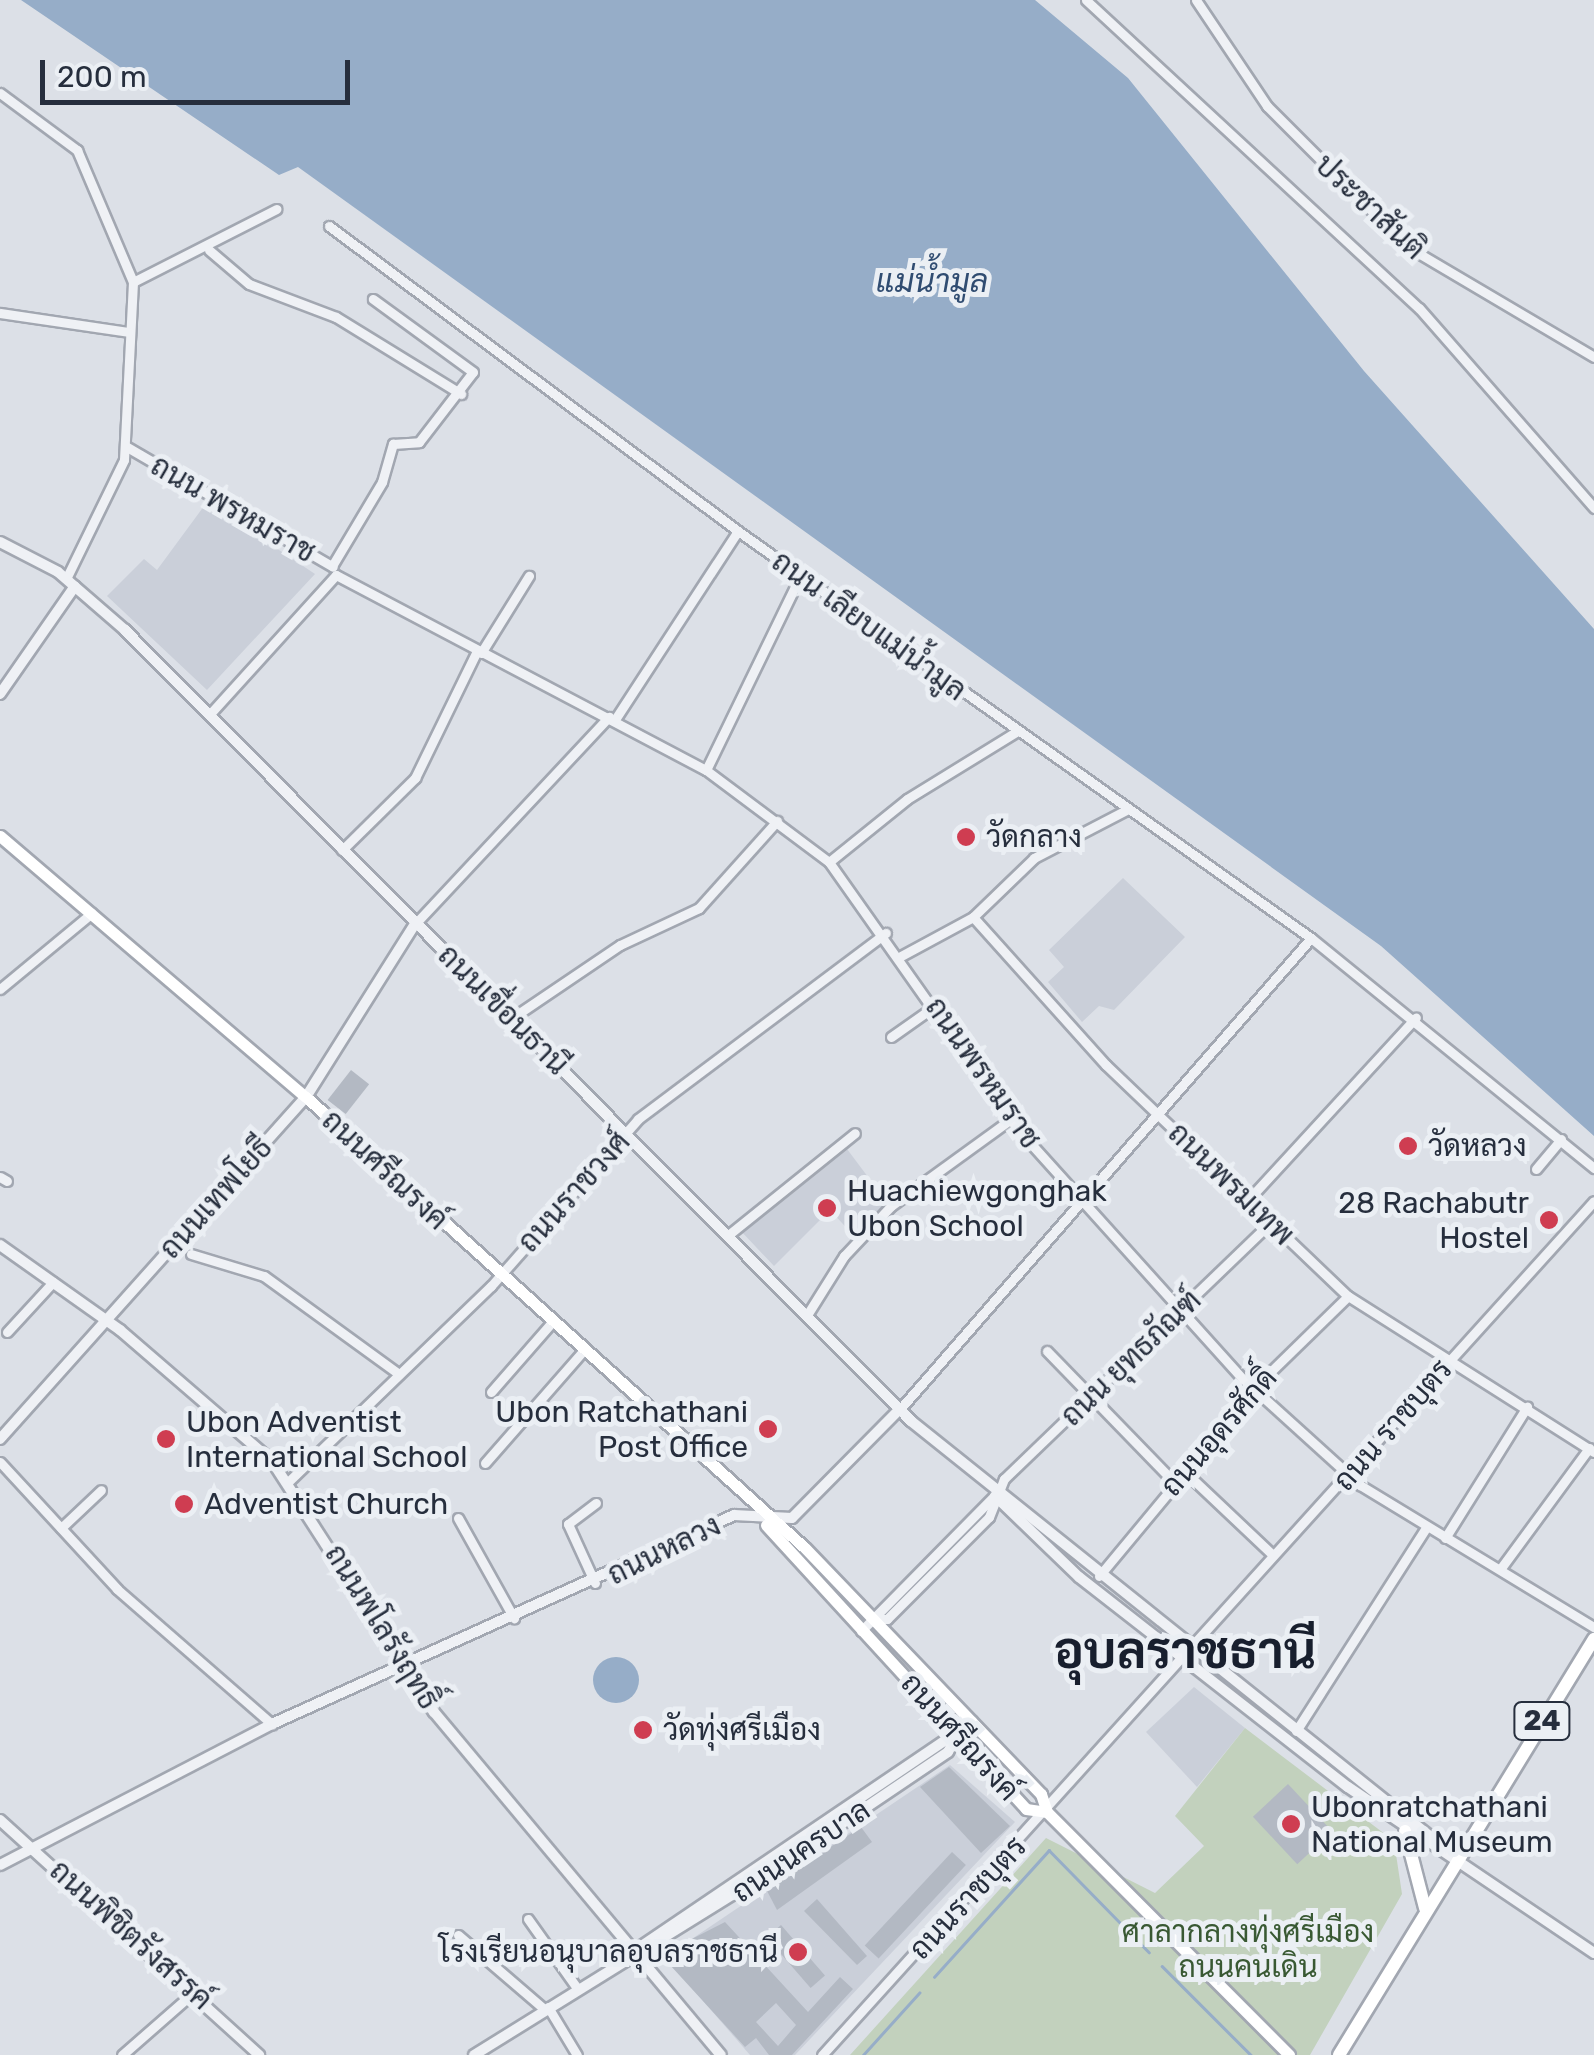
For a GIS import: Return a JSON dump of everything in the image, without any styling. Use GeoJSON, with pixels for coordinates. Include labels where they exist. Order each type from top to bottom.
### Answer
{"type":"FeatureCollection","features":[{"type":"Feature","properties":{"kind":"main road","name":"ถนนศรีณรงค์"},"geometry":{"type":"LineString","coordinates":[[0,836],[306,1097],[873,1619],[1041,1794],[1046,1812],[1289,2055]]}},
{"type":"Feature","properties":{"kind":"main road","name":"ถนนศรีณรงค์"},"geometry":{"type":"LineString","coordinates":[[760,1516],[1026,1809],[1046,1812]]}},
{"type":"Feature","properties":{"kind":"main road","name":"24"},"geometry":{"type":"LineString","coordinates":[[1338,2055],[1594,1639]]}},
{"type":"Feature","properties":{"kind":"main road"},"geometry":{"type":"LineString","coordinates":[[1405,1831],[1425,1908]]}},
{"type":"Feature","properties":{"kind":"street"},"geometry":{"type":"LineString","coordinates":[[1086,0],[1419,308],[1594,508]]}},
{"type":"Feature","properties":{"kind":"street","name":"ประชาสันติ"},"geometry":{"type":"LineString","coordinates":[[1196,0],[1267,106],[1408,247],[1594,356]]}},
{"type":"Feature","properties":{"kind":"street"},"geometry":{"type":"LineString","coordinates":[[0,93],[77,150],[133,282],[126,448],[70,582],[0,694]]}},
{"type":"Feature","properties":{"kind":"street"},"geometry":{"type":"LineString","coordinates":[[133,282],[210,250],[276,209]]}},
{"type":"Feature","properties":{"kind":"street","name":"ถนน เลียบแม่น้ำมูล"},"geometry":{"type":"LineString","coordinates":[[329,226],[738,532],[1311,938],[1416,1017],[1594,1168]]}},
{"type":"Feature","properties":{"kind":"street"},"geometry":{"type":"LineString","coordinates":[[210,250],[249,284],[336,317],[461,394]]}},
{"type":"Feature","properties":{"kind":"street"},"geometry":{"type":"LineString","coordinates":[[208,715],[334,570],[382,482],[393,444],[419,442],[461,394],[472,372],[373,300]]}},
{"type":"Feature","properties":{"kind":"street"},"geometry":{"type":"LineString","coordinates":[[0,313],[129,332]]}},
{"type":"Feature","properties":{"kind":"street","name":"ถนน พรหมราช"},"geometry":{"type":"LineString","coordinates":[[126,448],[334,570]]}},
{"type":"Feature","properties":{"kind":"street","name":"ถนนเทพโยธี"},"geometry":{"type":"LineString","coordinates":[[0,1439],[306,1097],[415,924],[612,719],[738,532]]}},
{"type":"Feature","properties":{"kind":"street","name":"ถนนเขื่อนธานี"},"geometry":{"type":"LineString","coordinates":[[0,542],[70,582],[208,715],[900,1409],[995,1495],[1457,1858],[1594,1954]]}},
{"type":"Feature","properties":{"kind":"street","name":"ถนนพรหมราช"},"geometry":{"type":"LineString","coordinates":[[334,570],[479,652],[706,770],[829,862],[886,933],[1010,1120],[1253,1389],[1350,1473],[1426,1528],[1501,1568],[1594,1628]]}},
{"type":"Feature","properties":{"kind":"street"},"geometry":{"type":"LineString","coordinates":[[342,850],[415,778],[479,652],[530,576]]}},
{"type":"Feature","properties":{"kind":"street"},"geometry":{"type":"LineString","coordinates":[[706,770],[800,576]]}},
{"type":"Feature","properties":{"kind":"street"},"geometry":{"type":"LineString","coordinates":[[829,862],[907,799],[1016,732]]}},
{"type":"Feature","properties":{"kind":"street"},"geometry":{"type":"LineString","coordinates":[[901,956],[972,917],[1034,858],[1128,809]]}},
{"type":"Feature","properties":{"kind":"street"},"geometry":{"type":"LineString","coordinates":[[512,1018],[620,945],[698,908],[777,821]]}},
{"type":"Feature","properties":{"kind":"street"},"geometry":{"type":"LineString","coordinates":[[0,989],[92,913]]}},
{"type":"Feature","properties":{"kind":"street","name":"ถนนพรมเทพ"},"geometry":{"type":"LineString","coordinates":[[972,917],[1158,1114],[1348,1296],[1452,1358],[1591,1450]]}},
{"type":"Feature","properties":{"kind":"street","name":"ถนนราชวงศ์"},"geometry":{"type":"LineString","coordinates":[[289,1481],[500,1276],[626,1134],[886,933]]}},
{"type":"Feature","properties":{"kind":"street","name":"ถนนหลวง"},"geometry":{"type":"LineString","coordinates":[[0,1865],[272,1724],[596,1583],[734,1516],[792,1518],[900,1409],[1311,938]]}},
{"type":"Feature","properties":{"kind":"street"},"geometry":{"type":"LineString","coordinates":[[891,1037],[935,1006]]}},
{"type":"Feature","properties":{"kind":"street"},"geometry":{"type":"LineString","coordinates":[[1248,1200],[1416,1017]]}},
{"type":"Feature","properties":{"kind":"street"},"geometry":{"type":"LineString","coordinates":[[808,1315],[844,1256],[891,1206],[1010,1120]]}},
{"type":"Feature","properties":{"kind":"street"},"geometry":{"type":"LineString","coordinates":[[726,1236],[855,1133]]}},
{"type":"Feature","properties":{"kind":"street"},"geometry":{"type":"LineString","coordinates":[[1536,1169],[1560,1139]]}},
{"type":"Feature","properties":{"kind":"street","name":"ถนน ราชบุตร"},"geometry":{"type":"LineString","coordinates":[[1192,1650],[1273,1554],[1594,1202]]}},
{"type":"Feature","properties":{"kind":"street","name":"ถนน ยุทธภัณฑ์"},"geometry":{"type":"LineString","coordinates":[[995,1495],[1270,1223]]}},
{"type":"Feature","properties":{"kind":"street","name":"ถนนพโลรังฤทธิ์"},"geometry":{"type":"LineString","coordinates":[[0,1245],[106,1320],[289,1481],[405,1668],[633,1954],[721,2055]]}},
{"type":"Feature","properties":{"kind":"street"},"geometry":{"type":"LineString","coordinates":[[191,1254],[264,1276],[399,1374]]}},
{"type":"Feature","properties":{"kind":"street"},"geometry":{"type":"LineString","coordinates":[[7,1332],[53,1282]]}},
{"type":"Feature","properties":{"kind":"street","name":"ถนนอุดรศักดิ์"},"geometry":{"type":"LineString","coordinates":[[1098,1576],[1253,1389],[1348,1296]]}},
{"type":"Feature","properties":{"kind":"street"},"geometry":{"type":"LineString","coordinates":[[491,1392],[552,1322]]}},
{"type":"Feature","properties":{"kind":"street"},"geometry":{"type":"LineString","coordinates":[[485,1463],[583,1350]]}},
{"type":"Feature","properties":{"kind":"street"},"geometry":{"type":"LineString","coordinates":[[1047,1351],[1174,1481]]}},
{"type":"Feature","properties":{"kind":"street"},"geometry":{"type":"LineString","coordinates":[[1446,1538],[1527,1407]]}},
{"type":"Feature","properties":{"kind":"street"},"geometry":{"type":"LineString","coordinates":[[1501,1568],[1591,1450]]}},
{"type":"Feature","properties":{"kind":"street"},"geometry":{"type":"LineString","coordinates":[[0,1462],[61,1528],[272,1724]]}},
{"type":"Feature","properties":{"kind":"street"},"geometry":{"type":"LineString","coordinates":[[1183,1470],[1273,1554]]}},
{"type":"Feature","properties":{"kind":"street"},"geometry":{"type":"LineString","coordinates":[[61,1528],[101,1490]]}},
{"type":"Feature","properties":{"kind":"street"},"geometry":{"type":"LineString","coordinates":[[873,1619],[887,1619],[989,1517],[995,1495]]}},
{"type":"Feature","properties":{"kind":"street"},"geometry":{"type":"LineString","coordinates":[[861,1630],[873,1619],[875,1607],[995,1495]]}},
{"type":"Feature","properties":{"kind":"street","name":"ถนนเขื่อนธานี"},"geometry":{"type":"LineString","coordinates":[[995,1495],[1006,1516],[1183,1661],[1405,1831],[1457,1858]]}},
{"type":"Feature","properties":{"kind":"street"},"geometry":{"type":"LineString","coordinates":[[596,1503],[568,1524],[596,1583]]}},
{"type":"Feature","properties":{"kind":"street"},"geometry":{"type":"LineString","coordinates":[[458,1518],[514,1618]]}},
{"type":"Feature","properties":{"kind":"street"},"geometry":{"type":"LineString","coordinates":[[1290,1742],[1426,1528]]}},
{"type":"Feature","properties":{"kind":"street"},"geometry":{"type":"LineString","coordinates":[[1091,1586],[1098,1576]]}},
{"type":"Feature","properties":{"kind":"street","name":"ถนนราชบุตร"},"geometry":{"type":"LineString","coordinates":[[822,2055],[1192,1650]]}},
{"type":"Feature","properties":{"kind":"street","name":"ถนนนครบาล"},"geometry":{"type":"LineString","coordinates":[[474,2055],[491,2051],[546,2008],[948,1752],[972,1722]]}},
{"type":"Feature","properties":{"kind":"street","name":"ถนนพิชิตรังสรรค์"},"geometry":{"type":"LineString","coordinates":[[0,1820],[195,1991],[259,2055]]}},
{"type":"Feature","properties":{"kind":"street"},"geometry":{"type":"LineString","coordinates":[[528,1919],[577,1988]]}},
{"type":"Feature","properties":{"kind":"street"},"geometry":{"type":"LineString","coordinates":[[458,1935],[546,2008],[577,2055]]}},
{"type":"Feature","properties":{"kind":"street"},"geometry":{"type":"LineString","coordinates":[[122,2055],[195,1991]]}},
{"type":"Feature","properties":{"kind":"shaded area"},"geometry":{"type":"Polygon","coordinates":[[[207,502],[315,574],[207,690],[107,596],[144,559],[157,570],[207,502]]]}},
{"type":"Feature","properties":{"kind":"shaded area"},"geometry":{"type":"Polygon","coordinates":[[[1123,878],[1185,937],[1114,1010],[1099,1006],[1082,1022],[1048,982],[1064,967],[1049,950],[1123,878]]]}},
{"type":"Feature","properties":{"kind":"shaded area","name":"Huachiewgonghak Ubon School"},"geometry":{"type":"Polygon","coordinates":[[[844,1145],[889,1205],[854,1236],[830,1210],[774,1266],[739,1229],[844,1145]]]}},
{"type":"Feature","properties":{"kind":"shaded area"},"geometry":{"type":"Polygon","coordinates":[[[1194,1687],[1245,1728],[1197,1787],[1146,1732],[1194,1687]]]}},
{"type":"Feature","properties":{"kind":"shaded area"},"geometry":{"type":"Polygon","coordinates":[[[950,1765],[1015,1822],[795,2055],[750,2055],[665,1957],[950,1765]]]}},
{"type":"Feature","properties":{"kind":"green space","name":"ศาลากลางทุ่งศรีเมือง ถนนคนเดิน"},"geometry":{"type":"Polygon","coordinates":[[[1245,1728],[1394,1841],[1402,1894],[1310,2055],[850,2055],[1046,1838],[1155,1893],[1204,1846],[1175,1816],[1245,1728]]]}},
{"type":"Feature","properties":{"kind":"water","name":"แม่น้ำมูล"},"geometry":{"type":"Polygon","coordinates":[[[21,0],[1035,0],[1128,78],[1364,371],[1594,629],[1594,1136],[1381,946],[298,167],[279,175],[21,0]]]}},
{"type":"Feature","properties":{"kind":"water"},"geometry":{"type":"Polygon","coordinates":[[[616,1657],[632,1664],[639,1680],[632,1696],[616,1703],[600,1696],[593,1680],[600,1664],[616,1657]]]}},
{"type":"Feature","properties":{"kind":"building"},"geometry":{"type":"Polygon","coordinates":[[[351,1070],[369,1084],[346,1114],[328,1100],[351,1070]]]}},
{"type":"Feature","properties":{"kind":"building"},"geometry":{"type":"Polygon","coordinates":[[[949,1767],[1010,1826],[981,1853],[920,1787],[949,1767]]]}},
{"type":"Feature","properties":{"kind":"building"},"geometry":{"type":"Polygon","coordinates":[[[1288,1784],[1332,1832],[1297,1864],[1253,1817],[1288,1784]]]}},
{"type":"Feature","properties":{"kind":"building"},"geometry":{"type":"Polygon","coordinates":[[[861,1827],[872,1842],[777,1910],[766,1889],[861,1827]]]}},
{"type":"Feature","properties":{"kind":"building"},"geometry":{"type":"Polygon","coordinates":[[[952,1852],[966,1865],[879,1959],[865,1946],[952,1852]]]}},
{"type":"Feature","properties":{"kind":"building"},"geometry":{"type":"Polygon","coordinates":[[[817,1899],[867,1956],[857,1965],[804,1911],[817,1899]]]}},
{"type":"Feature","properties":{"kind":"building"},"geometry":{"type":"Polygon","coordinates":[[[725,1922],[808,2012],[840,1977],[853,1989],[792,2055],[769,2055],[756,2038],[745,2047],[670,1965],[684,1943],[725,1922]],[[776,2003],[756,2022],[778,2046],[796,2025],[776,2003]]]}},
{"type":"Feature","properties":{"kind":"building"},"geometry":{"type":"Polygon","coordinates":[[[781,1925],[825,1976],[811,1988],[767,1937],[781,1925]]]}},
{"type":"Feature","properties":{"kind":"waterway"},"geometry":{"type":"LineString","coordinates":[[934,1977],[1049,1850],[1149,1952]]}},
{"type":"Feature","properties":{"kind":"waterway"},"geometry":{"type":"LineString","coordinates":[[1162,1966],[1251,2055]]}},
{"type":"Feature","properties":{"kind":"waterway"},"geometry":{"type":"LineString","coordinates":[[863,2055],[919,1993]]}},
{"type":"Feature","properties":{"kind":"place","name":"วัดกลาง"},"geometry":{"type":"Point","coordinates":[966,837]}},
{"type":"Feature","properties":{"kind":"place","name":"วัดหลวง"},"geometry":{"type":"Point","coordinates":[1408,1146]}},
{"type":"Feature","properties":{"kind":"place","name":"Huachiewgonghak Ubon School"},"geometry":{"type":"Point","coordinates":[827,1208]}},
{"type":"Feature","properties":{"kind":"place","name":"28 Rachabutr Hostel"},"geometry":{"type":"Point","coordinates":[1549,1220]}},
{"type":"Feature","properties":{"kind":"place","name":"Ubon Ratchathani Post Office"},"geometry":{"type":"Point","coordinates":[768,1429]}},
{"type":"Feature","properties":{"kind":"place","name":"Ubon Adventist International School"},"geometry":{"type":"Point","coordinates":[166,1439]}},
{"type":"Feature","properties":{"kind":"place","name":"Adventist Church"},"geometry":{"type":"Point","coordinates":[184,1504]}},
{"type":"Feature","properties":{"kind":"place","name":"วัดทุ่งศรีเมือง"},"geometry":{"type":"Point","coordinates":[643,1730]}},
{"type":"Feature","properties":{"kind":"place","name":"Ubonratchathani National Museum"},"geometry":{"type":"Point","coordinates":[1291,1824]}},
{"type":"Feature","properties":{"kind":"place","name":"โรงเรียนอนุบาลอุบลราชธานี"},"geometry":{"type":"Point","coordinates":[798,1952]}},
{"type":"Feature","properties":{"kind":"district","name":"อุบลราชธานี"},"geometry":{"type":"Point","coordinates":[1185,1652]}}]}
